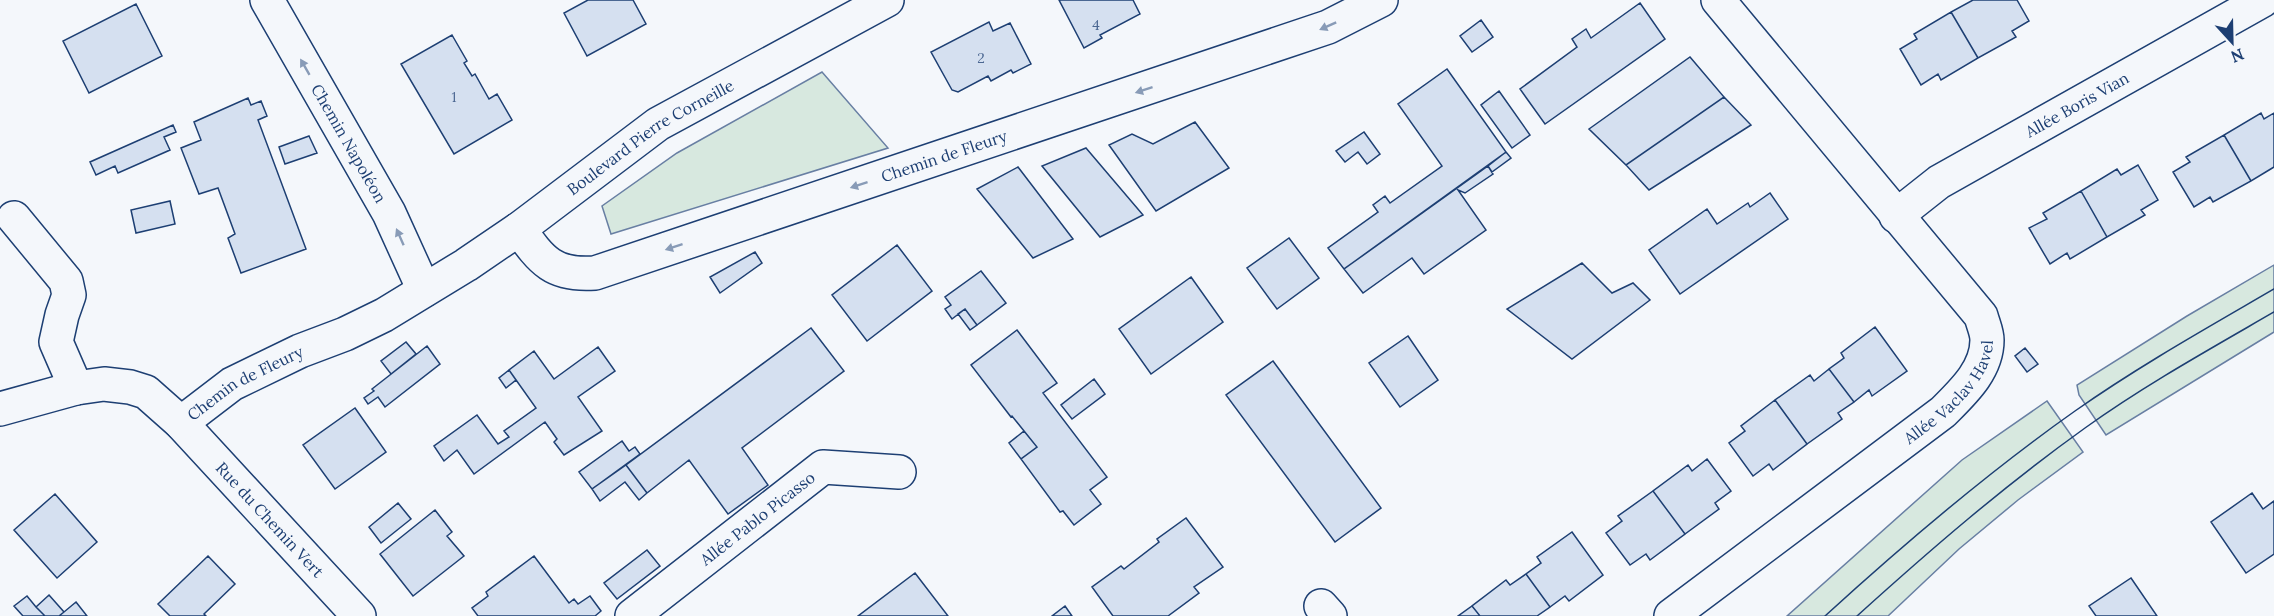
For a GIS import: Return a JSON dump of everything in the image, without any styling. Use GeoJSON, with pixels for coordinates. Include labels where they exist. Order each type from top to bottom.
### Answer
{"type":"FeatureCollection","features":[{"type":"Feature","properties":{"kind":"street","name":"Chemin Napoléon"},"geometry":{"type":"LineString","coordinates":[[267,0],[389,213],[424,290]]}},
{"type":"Feature","properties":{"kind":"street","name":"Boulevard Pierre Corneille"},"geometry":{"type":"LineString","coordinates":[[424,290],[519,229],[658,124],[887,0]]}},
{"type":"Feature","properties":{"kind":"street","name":"Chemin de Fleury"},"geometry":{"type":"LineString","coordinates":[[519,229],[536,254],[556,269],[575,275],[595,273],[1317,31],[1380,0]]}},
{"type":"Feature","properties":{"kind":"street","name":"Allée Vaclav Havel"},"geometry":{"type":"LineString","coordinates":[[1671,616],[1943,412],[1977,373],[1985,355],[1987,338],[1981,316],[1718,0]]}},
{"type":"Feature","properties":{"kind":"street","name":"Allée Boris Vian"},"geometry":{"type":"LineString","coordinates":[[1896,216],[1939,182],[2263,0]]}},
{"type":"Feature","properties":{"kind":"street"},"geometry":{"type":"LineString","coordinates":[[14,218],[66,281],[69,295],[56,342],[76,388]]}},
{"type":"Feature","properties":{"kind":"street","name":"Chemin de Fleury"},"geometry":{"type":"LineString","coordinates":[[0,409],[76,388],[104,384],[130,387],[146,392],[181,423],[232,384],[300,351],[365,325],[424,290]]}},
{"type":"Feature","properties":{"kind":"street","name":"Rue du Chemin Vert"},"geometry":{"type":"LineString","coordinates":[[181,423],[359,616]]}},
{"type":"Feature","properties":{"kind":"street","name":"Allée Pablo Picasso"},"geometry":{"type":"LineString","coordinates":[[632,616],[823,467],[899,472]]}},
{"type":"Feature","properties":{"kind":"shaded area"},"geometry":{"type":"Polygon","coordinates":[[[822,72],[888,148],[611,234],[602,206],[677,153],[822,72]]]}},
{"type":"Feature","properties":{"kind":"shaded area"},"geometry":{"type":"Polygon","coordinates":[[[2274,265],[2274,332],[2106,435],[2079,395],[2077,385],[2274,265]]]}},
{"type":"Feature","properties":{"kind":"shaded area"},"geometry":{"type":"Polygon","coordinates":[[[2047,401],[2083,452],[2018,500],[1959,549],[1888,616],[1787,616],[1962,460],[2047,401]]]}},
{"type":"Feature","properties":{"kind":"building"},"geometry":{"type":"Polygon","coordinates":[[[588,0],[633,0],[646,24],[587,56],[564,13],[588,0]]]}},
{"type":"Feature","properties":{"kind":"building"},"geometry":{"type":"Polygon","coordinates":[[[1059,0],[1133,0],[1140,14],[1100,35],[1102,38],[1084,48],[1059,0]]]}},
{"type":"Feature","properties":{"kind":"building"},"geometry":{"type":"Polygon","coordinates":[[[1973,0],[2017,0],[2029,21],[2012,31],[2016,37],[1978,58],[1951,12],[1973,0]]]}},
{"type":"Feature","properties":{"kind":"building"},"geometry":{"type":"Polygon","coordinates":[[[1640,3],[1665,39],[1545,124],[1520,89],[1577,47],[1572,39],[1586,29],[1591,38],[1640,3]]]}},
{"type":"Feature","properties":{"kind":"building"},"geometry":{"type":"Polygon","coordinates":[[[136,4],[162,56],[89,93],[63,41],[136,4]]]}},
{"type":"Feature","properties":{"kind":"building"},"geometry":{"type":"Polygon","coordinates":[[[1951,12],[1978,58],[1941,80],[1938,74],[1921,85],[1900,49],[1917,39],[1914,34],[1951,12]]]}},
{"type":"Feature","properties":{"kind":"building"},"geometry":{"type":"Polygon","coordinates":[[[1481,20],[1493,37],[1472,52],[1460,36],[1481,20]]]}},
{"type":"Feature","properties":{"kind":"building"},"geometry":{"type":"Polygon","coordinates":[[[989,22],[993,31],[1010,23],[1031,64],[1013,73],[1011,70],[991,81],[988,76],[958,92],[952,90],[931,52],[989,22]]]}},
{"type":"Feature","properties":{"kind":"building"},"geometry":{"type":"Polygon","coordinates":[[[452,35],[467,61],[464,63],[472,76],[475,74],[489,99],[497,94],[512,120],[454,154],[401,64],[452,35]]]}},
{"type":"Feature","properties":{"kind":"building"},"geometry":{"type":"Polygon","coordinates":[[[1690,57],[1724,97],[1626,165],[1589,129],[1690,57]]]}},
{"type":"Feature","properties":{"kind":"building"},"geometry":{"type":"Polygon","coordinates":[[[1447,69],[1506,152],[1344,269],[1328,248],[1378,212],[1373,205],[1385,196],[1390,203],[1442,166],[1398,104],[1447,69]]]}},
{"type":"Feature","properties":{"kind":"building"},"geometry":{"type":"Polygon","coordinates":[[[1499,91],[1530,135],[1512,148],[1481,105],[1499,91]]]}},
{"type":"Feature","properties":{"kind":"building"},"geometry":{"type":"Polygon","coordinates":[[[1724,97],[1751,125],[1649,190],[1626,165],[1724,97]]]}},
{"type":"Feature","properties":{"kind":"building"},"geometry":{"type":"Polygon","coordinates":[[[248,98],[251,105],[261,101],[267,116],[258,120],[306,249],[241,273],[228,238],[235,234],[218,188],[199,194],[181,148],[201,140],[194,122],[248,98]]]}},
{"type":"Feature","properties":{"kind":"building"},"geometry":{"type":"Polygon","coordinates":[[[2261,113],[2264,119],[2274,113],[2274,167],[2251,181],[2224,135],[2261,113]]]}},
{"type":"Feature","properties":{"kind":"building"},"geometry":{"type":"Polygon","coordinates":[[[1195,122],[1229,168],[1156,211],[1109,145],[1132,134],[1153,144],[1195,122]]]}},
{"type":"Feature","properties":{"kind":"building"},"geometry":{"type":"Polygon","coordinates":[[[173,125],[176,132],[164,137],[170,150],[118,173],[115,166],[96,175],[90,162],[173,125]]]}},
{"type":"Feature","properties":{"kind":"building"},"geometry":{"type":"Polygon","coordinates":[[[1364,132],[1380,154],[1367,164],[1358,152],[1345,162],[1336,151],[1364,132]]]}},
{"type":"Feature","properties":{"kind":"building"},"geometry":{"type":"Polygon","coordinates":[[[2224,135],[2251,181],[2213,202],[2210,197],[2194,207],[2173,172],[2190,162],[2186,157],[2224,135]]]}},
{"type":"Feature","properties":{"kind":"building"},"geometry":{"type":"Polygon","coordinates":[[[309,136],[317,153],[285,164],[279,147],[309,136]]]}},
{"type":"Feature","properties":{"kind":"building"},"geometry":{"type":"Polygon","coordinates":[[[1086,148],[1143,215],[1100,237],[1042,166],[1086,148]]]}},
{"type":"Feature","properties":{"kind":"building"},"geometry":{"type":"Polygon","coordinates":[[[1506,152],[1511,158],[1492,172],[1488,166],[1506,152]]]}},
{"type":"Feature","properties":{"kind":"building"},"geometry":{"type":"Polygon","coordinates":[[[2138,165],[2158,200],[2141,210],[2145,215],[2107,237],[2081,191],[2117,169],[2121,175],[2138,165]]]}},
{"type":"Feature","properties":{"kind":"building"},"geometry":{"type":"Polygon","coordinates":[[[1488,166],[1493,174],[1465,193],[1458,190],[1486,230],[1424,274],[1412,258],[1363,293],[1344,269],[1488,166]]]}},
{"type":"Feature","properties":{"kind":"building"},"geometry":{"type":"Polygon","coordinates":[[[1018,167],[1073,239],[1033,258],[977,189],[1018,167]]]}},
{"type":"Feature","properties":{"kind":"building"},"geometry":{"type":"Polygon","coordinates":[[[2081,191],[2107,237],[2070,259],[2067,253],[2050,264],[2029,228],[2047,219],[2043,213],[2081,191]]]}},
{"type":"Feature","properties":{"kind":"building"},"geometry":{"type":"Polygon","coordinates":[[[1770,193],[1788,219],[1680,294],[1649,250],[1707,209],[1717,224],[1748,203],[1750,207],[1770,193]]]}},
{"type":"Feature","properties":{"kind":"building"},"geometry":{"type":"Polygon","coordinates":[[[170,201],[175,224],[136,233],[131,210],[170,201]]]}},
{"type":"Feature","properties":{"kind":"building"},"geometry":{"type":"Polygon","coordinates":[[[1289,238],[1319,278],[1277,309],[1247,268],[1289,238]]]}},
{"type":"Feature","properties":{"kind":"building"},"geometry":{"type":"Polygon","coordinates":[[[897,245],[932,291],[867,341],[832,295],[897,245]]]}},
{"type":"Feature","properties":{"kind":"building"},"geometry":{"type":"Polygon","coordinates":[[[755,252],[762,263],[720,293],[710,277],[755,252]]]}},
{"type":"Feature","properties":{"kind":"building"},"geometry":{"type":"Polygon","coordinates":[[[1582,263],[1612,293],[1633,283],[1650,300],[1572,359],[1507,309],[1582,263]]]}},
{"type":"Feature","properties":{"kind":"building"},"geometry":{"type":"Polygon","coordinates":[[[981,271],[1006,303],[977,325],[965,309],[952,319],[945,309],[951,305],[945,297],[981,271]]]}},
{"type":"Feature","properties":{"kind":"building"},"geometry":{"type":"Polygon","coordinates":[[[1191,277],[1223,322],[1151,374],[1119,329],[1191,277]]]}},
{"type":"Feature","properties":{"kind":"building"},"geometry":{"type":"Polygon","coordinates":[[[965,309],[977,325],[970,330],[958,314],[965,309]]]}},
{"type":"Feature","properties":{"kind":"building"},"geometry":{"type":"Polygon","coordinates":[[[1875,327],[1907,371],[1872,396],[1869,390],[1854,402],[1829,369],[1844,358],[1841,353],[1875,327]]]}},
{"type":"Feature","properties":{"kind":"building"},"geometry":{"type":"Polygon","coordinates":[[[811,328],[844,371],[742,448],[768,485],[728,514],[689,460],[647,493],[626,465],[811,328]]]}},
{"type":"Feature","properties":{"kind":"building"},"geometry":{"type":"Polygon","coordinates":[[[1017,330],[1057,383],[1043,393],[1107,477],[1090,490],[1101,504],[1074,525],[1063,511],[1060,512],[1021,459],[1037,447],[971,365],[1017,330]]]}},
{"type":"Feature","properties":{"kind":"building"},"geometry":{"type":"Polygon","coordinates":[[[1408,336],[1438,380],[1400,407],[1369,363],[1408,336]]]}},
{"type":"Feature","properties":{"kind":"building"},"geometry":{"type":"Polygon","coordinates":[[[406,342],[416,354],[391,374],[381,361],[406,342]]]}},
{"type":"Feature","properties":{"kind":"building"},"geometry":{"type":"Polygon","coordinates":[[[427,346],[440,364],[385,407],[378,397],[368,404],[364,398],[374,391],[372,389],[427,346]]]}},
{"type":"Feature","properties":{"kind":"building"},"geometry":{"type":"Polygon","coordinates":[[[598,347],[615,371],[578,397],[602,431],[564,455],[554,442],[557,439],[545,422],[474,474],[457,450],[444,461],[434,446],[477,415],[498,444],[509,437],[504,431],[536,408],[509,370],[534,351],[554,379],[598,347]]]}},
{"type":"Feature","properties":{"kind":"building"},"geometry":{"type":"Polygon","coordinates":[[[2025,348],[2038,364],[2027,372],[2015,356],[2025,348]]]}},
{"type":"Feature","properties":{"kind":"building"},"geometry":{"type":"Polygon","coordinates":[[[1273,361],[1381,508],[1335,542],[1226,395],[1273,361]]]}},
{"type":"Feature","properties":{"kind":"building"},"geometry":{"type":"Polygon","coordinates":[[[1829,369],[1854,402],[1838,413],[1842,419],[1807,444],[1775,400],[1810,375],[1814,381],[1829,369]]]}},
{"type":"Feature","properties":{"kind":"building"},"geometry":{"type":"Polygon","coordinates":[[[509,370],[516,380],[506,388],[499,378],[509,370]]]}},
{"type":"Feature","properties":{"kind":"building"},"geometry":{"type":"Polygon","coordinates":[[[1094,379],[1105,394],[1072,419],[1061,405],[1094,379]]]}},
{"type":"Feature","properties":{"kind":"building"},"geometry":{"type":"Polygon","coordinates":[[[1775,400],[1807,444],[1773,470],[1769,464],[1753,476],[1729,443],[1745,431],[1741,426],[1775,400]]]}},
{"type":"Feature","properties":{"kind":"building"},"geometry":{"type":"Polygon","coordinates":[[[355,408],[386,452],[335,489],[303,445],[355,408]]]}},
{"type":"Feature","properties":{"kind":"building"},"geometry":{"type":"Polygon","coordinates":[[[1024,431],[1037,447],[1021,459],[1009,443],[1024,431]]]}},
{"type":"Feature","properties":{"kind":"building"},"geometry":{"type":"Polygon","coordinates":[[[622,441],[629,451],[635,447],[640,454],[592,489],[579,472],[622,441]]]}},
{"type":"Feature","properties":{"kind":"building"},"geometry":{"type":"Polygon","coordinates":[[[1707,459],[1731,491],[1715,503],[1719,509],[1685,534],[1653,491],[1688,465],[1692,471],[1707,459]]]}},
{"type":"Feature","properties":{"kind":"building"},"geometry":{"type":"Polygon","coordinates":[[[626,465],[647,493],[639,500],[625,482],[600,501],[592,489],[626,465]]]}},
{"type":"Feature","properties":{"kind":"building"},"geometry":{"type":"Polygon","coordinates":[[[1653,491],[1685,534],[1650,560],[1646,554],[1630,565],[1606,533],[1622,521],[1618,516],[1653,491]]]}},
{"type":"Feature","properties":{"kind":"building"},"geometry":{"type":"Polygon","coordinates":[[[2252,493],[2263,509],[2274,501],[2274,554],[2246,573],[2211,522],[2252,493]]]}},
{"type":"Feature","properties":{"kind":"building"},"geometry":{"type":"Polygon","coordinates":[[[55,494],[97,542],[57,578],[14,530],[55,494]]]}},
{"type":"Feature","properties":{"kind":"building"},"geometry":{"type":"Polygon","coordinates":[[[398,503],[411,519],[381,543],[369,527],[398,503]]]}},
{"type":"Feature","properties":{"kind":"building"},"geometry":{"type":"Polygon","coordinates":[[[435,510],[452,532],[447,536],[464,556],[413,596],[380,554],[435,510]]]}},
{"type":"Feature","properties":{"kind":"building"},"geometry":{"type":"Polygon","coordinates":[[[1186,518],[1223,567],[1194,587],[1199,593],[1168,616],[1113,616],[1092,587],[1121,566],[1124,569],[1159,542],[1157,539],[1186,518]]]}},
{"type":"Feature","properties":{"kind":"building"},"geometry":{"type":"Polygon","coordinates":[[[1572,532],[1603,575],[1569,601],[1565,596],[1550,607],[1526,574],[1541,563],[1537,557],[1572,532]]]}},
{"type":"Feature","properties":{"kind":"building"},"geometry":{"type":"Polygon","coordinates":[[[647,550],[660,566],[617,599],[604,583],[647,550]]]}},
{"type":"Feature","properties":{"kind":"building"},"geometry":{"type":"Polygon","coordinates":[[[208,556],[235,584],[204,614],[206,616],[170,616],[158,604],[208,556]]]}},
{"type":"Feature","properties":{"kind":"building"},"geometry":{"type":"Polygon","coordinates":[[[534,556],[569,603],[574,599],[578,604],[590,596],[601,611],[595,616],[478,616],[472,608],[488,596],[486,592],[534,556]]]}},
{"type":"Feature","properties":{"kind":"building"},"geometry":{"type":"Polygon","coordinates":[[[915,573],[948,616],[858,616],[915,573]]]}},
{"type":"Feature","properties":{"kind":"building"},"geometry":{"type":"Polygon","coordinates":[[[1526,574],[1550,607],[1537,616],[1480,616],[1472,606],[1506,580],[1510,585],[1526,574]]]}},
{"type":"Feature","properties":{"kind":"building"},"geometry":{"type":"Polygon","coordinates":[[[2131,578],[2157,616],[2096,616],[2089,606],[2131,578]]]}},
{"type":"Feature","properties":{"kind":"building"},"geometry":{"type":"Polygon","coordinates":[[[49,595],[64,612],[59,616],[45,616],[36,607],[49,595]]]}},
{"type":"Feature","properties":{"kind":"building"},"geometry":{"type":"Polygon","coordinates":[[[27,596],[45,616],[23,616],[14,606],[27,596]]]}},
{"type":"Feature","properties":{"kind":"building"},"geometry":{"type":"Polygon","coordinates":[[[76,602],[87,616],[59,616],[64,612],[76,602]]]}},
{"type":"Feature","properties":{"kind":"building"},"geometry":{"type":"Polygon","coordinates":[[[1065,606],[1072,616],[1052,616],[1065,606]]]}},
{"type":"Feature","properties":{"kind":"building"},"geometry":{"type":"Polygon","coordinates":[[[1472,606],[1480,616],[1458,616],[1472,606]]]}},
{"type":"Feature","properties":{"kind":"tram line"},"geometry":{"type":"LineString","coordinates":[[1825,616],[1947,509],[2042,435],[2124,378],[2274,289]]}},
{"type":"Feature","properties":{"kind":"tram line"},"geometry":{"type":"LineString","coordinates":[[1857,616],[1968,519],[2085,428],[2154,382],[2274,312]]}}]}
